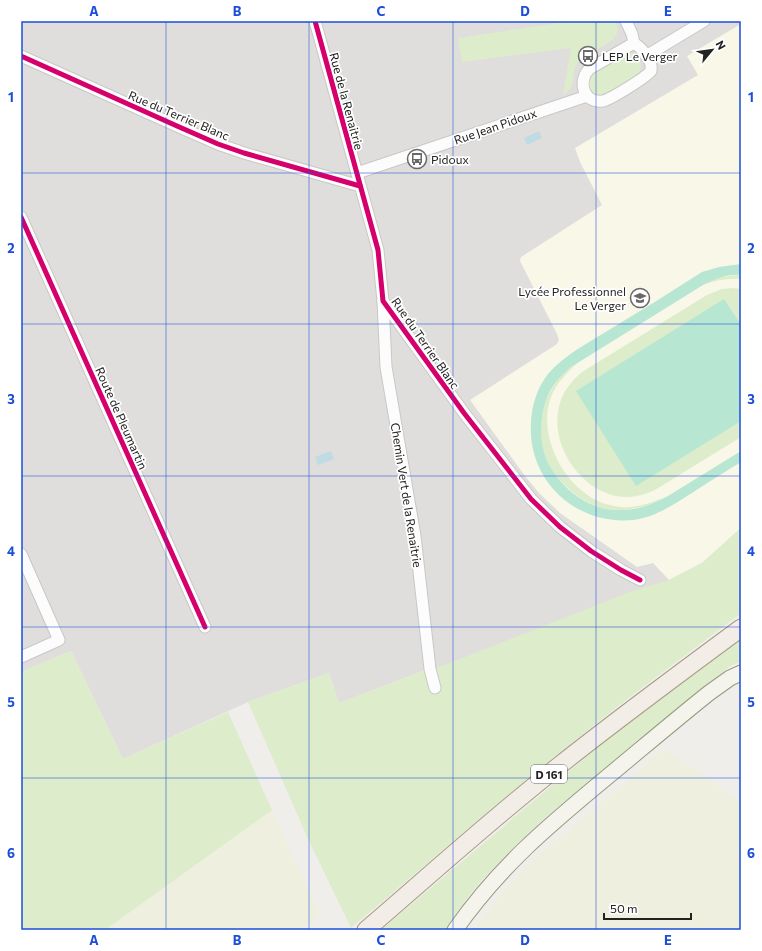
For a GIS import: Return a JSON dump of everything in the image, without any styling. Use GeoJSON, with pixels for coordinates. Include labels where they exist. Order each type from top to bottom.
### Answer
{"type":"FeatureCollection","features":[{"type":"Feature","properties":{"kind":"main road","name":"D 161"},"geometry":{"type":"LineString","coordinates":[[366,930],[475,835],[559,766],[608,727],[741,628]]}},
{"type":"Feature","properties":{"kind":"main road"},"geometry":{"type":"LineString","coordinates":[[455,930],[492,881],[534,839],[704,697],[730,678],[741,673]]}},
{"type":"Feature","properties":{"kind":"street","name":"Rue de la Renaitrie"},"geometry":{"type":"LineString","coordinates":[[315,21],[360,186]]}},
{"type":"Feature","properties":{"kind":"street"},"geometry":{"type":"LineString","coordinates":[[626,21],[634,43],[640,47],[652,70],[608,99],[603,101],[595,101],[587,96],[582,83],[585,73],[589,69],[634,43]]}},
{"type":"Feature","properties":{"kind":"street"},"geometry":{"type":"LineString","coordinates":[[646,56],[704,21]]}},
{"type":"Feature","properties":{"kind":"street","name":"Rue du Terrier Blanc"},"geometry":{"type":"LineString","coordinates":[[21,56],[218,144],[244,153],[360,186],[378,250],[383,301],[464,413],[531,500],[560,527],[592,551],[621,570],[640,580]]}},
{"type":"Feature","properties":{"kind":"street","name":"Rue Jean Pidoux"},"geometry":{"type":"LineString","coordinates":[[356,173],[587,96]]}},
{"type":"Feature","properties":{"kind":"street","name":"Route de Pleumartin"},"geometry":{"type":"LineString","coordinates":[[21,217],[205,627]]}},
{"type":"Feature","properties":{"kind":"street","name":"Chemin Vert de la Renaitrie"},"geometry":{"type":"LineString","coordinates":[[383,301],[386,367],[418,559],[430,669],[435,688]]}},
{"type":"Feature","properties":{"kind":"street"},"geometry":{"type":"LineString","coordinates":[[21,554],[59,640],[21,657]]}},
{"type":"Feature","properties":{"kind":"shaded area"},"geometry":{"type":"Polygon","coordinates":[[[21,21],[741,21],[741,547],[713,570],[437,668],[423,671],[339,703],[329,673],[248,702],[123,759],[71,651],[21,672],[21,21]]]}},
{"type":"Feature","properties":{"kind":"shaded area","name":"Lycée Professionnel Le Verger"},"geometry":{"type":"Polygon","coordinates":[[[741,24],[741,528],[702,563],[669,580],[653,563],[637,567],[560,513],[539,493],[525,476],[470,400],[557,344],[559,340],[520,261],[521,257],[602,205],[580,162],[575,148],[698,75],[687,56],[741,24]]]}},
{"type":"Feature","properties":{"kind":"green space"},"geometry":{"type":"Polygon","coordinates":[[[571,21],[615,21],[618,28],[617,34],[613,39],[588,53],[579,61],[576,65],[572,84],[569,90],[563,95],[571,48],[462,62],[458,38],[571,21]]]}},
{"type":"Feature","properties":{"kind":"green space"},"geometry":{"type":"Polygon","coordinates":[[[627,52],[634,54],[639,59],[641,68],[637,75],[610,92],[602,95],[595,94],[589,86],[589,75],[627,52]]]}},
{"type":"Feature","properties":{"kind":"green space"},"geometry":{"type":"Polygon","coordinates":[[[741,264],[741,275],[721,277],[703,285],[571,367],[558,379],[549,393],[543,410],[541,429],[545,457],[553,472],[573,494],[592,505],[606,509],[633,509],[657,502],[741,451],[741,462],[673,505],[641,519],[611,520],[592,515],[574,506],[559,495],[546,480],[537,462],[532,443],[531,422],[533,409],[538,391],[544,379],[554,367],[577,350],[702,272],[719,267],[741,264]]]}},
{"type":"Feature","properties":{"kind":"green space"},"geometry":{"type":"Polygon","coordinates":[[[741,275],[741,279],[722,280],[703,285],[715,278],[741,275]]]}},
{"type":"Feature","properties":{"kind":"green space"},"geometry":{"type":"Polygon","coordinates":[[[722,289],[741,289],[741,437],[655,490],[646,493],[631,497],[621,497],[603,491],[590,484],[579,474],[570,462],[563,449],[559,435],[557,421],[559,407],[562,397],[568,388],[582,372],[707,295],[722,289]]]}},
{"type":"Feature","properties":{"kind":"green space"},"geometry":{"type":"Polygon","coordinates":[[[724,299],[741,325],[741,421],[636,486],[576,391],[724,299]]]}},
{"type":"Feature","properties":{"kind":"green space"},"geometry":{"type":"Polygon","coordinates":[[[579,361],[556,387],[551,397],[547,413],[548,431],[552,448],[560,465],[571,480],[583,492],[598,501],[614,506],[635,506],[668,496],[651,504],[633,509],[607,509],[593,505],[574,494],[558,478],[549,466],[545,458],[541,439],[543,409],[550,392],[559,379],[566,371],[579,361]]]}},
{"type":"Feature","properties":{"kind":"green space"},"geometry":{"type":"Polygon","coordinates":[[[741,528],[741,613],[615,709],[545,765],[351,928],[308,839],[248,702],[329,673],[339,703],[423,671],[437,668],[632,591],[669,580],[702,563],[741,528]]]}},
{"type":"Feature","properties":{"kind":"green space"},"geometry":{"type":"Polygon","coordinates":[[[741,640],[741,661],[729,667],[554,810],[523,838],[475,888],[445,930],[381,930],[582,760],[626,725],[741,640]]]}},
{"type":"Feature","properties":{"kind":"green space"},"geometry":{"type":"Polygon","coordinates":[[[71,651],[123,759],[228,712],[272,810],[105,930],[21,930],[21,672],[71,651]]]}},
{"type":"Feature","properties":{"kind":"green space"},"geometry":{"type":"Polygon","coordinates":[[[665,748],[741,802],[741,930],[474,930],[504,890],[533,860],[665,748]]]}},
{"type":"Feature","properties":{"kind":"green space"},"geometry":{"type":"Polygon","coordinates":[[[272,810],[320,915],[300,930],[105,930],[272,810]]]}},
{"type":"Feature","properties":{"kind":"water"},"geometry":{"type":"Polygon","coordinates":[[[539,131],[542,138],[527,145],[524,138],[539,131]]]}},
{"type":"Feature","properties":{"kind":"water"},"geometry":{"type":"Polygon","coordinates":[[[331,451],[334,459],[318,465],[315,457],[331,451]]]}},
{"type":"Feature","properties":{"kind":"cycle path"},"geometry":{"type":"LineString","coordinates":[[315,21],[378,250],[383,301],[464,413],[531,499],[560,527],[591,551],[640,580]]}},
{"type":"Feature","properties":{"kind":"cycle path"},"geometry":{"type":"LineString","coordinates":[[21,56],[218,144],[244,153],[360,186]]}},
{"type":"Feature","properties":{"kind":"cycle path"},"geometry":{"type":"LineString","coordinates":[[21,217],[205,627]]}},
{"type":"Feature","properties":{"kind":"place","name":"LEP Le Verger"},"geometry":{"type":"Point","coordinates":[588,56]}},
{"type":"Feature","properties":{"kind":"place","name":"Pidoux"},"geometry":{"type":"Point","coordinates":[417,159]}},
{"type":"Feature","properties":{"kind":"place","name":"Lycée Professionnel Le Verger"},"geometry":{"type":"Point","coordinates":[640,298]}}]}
